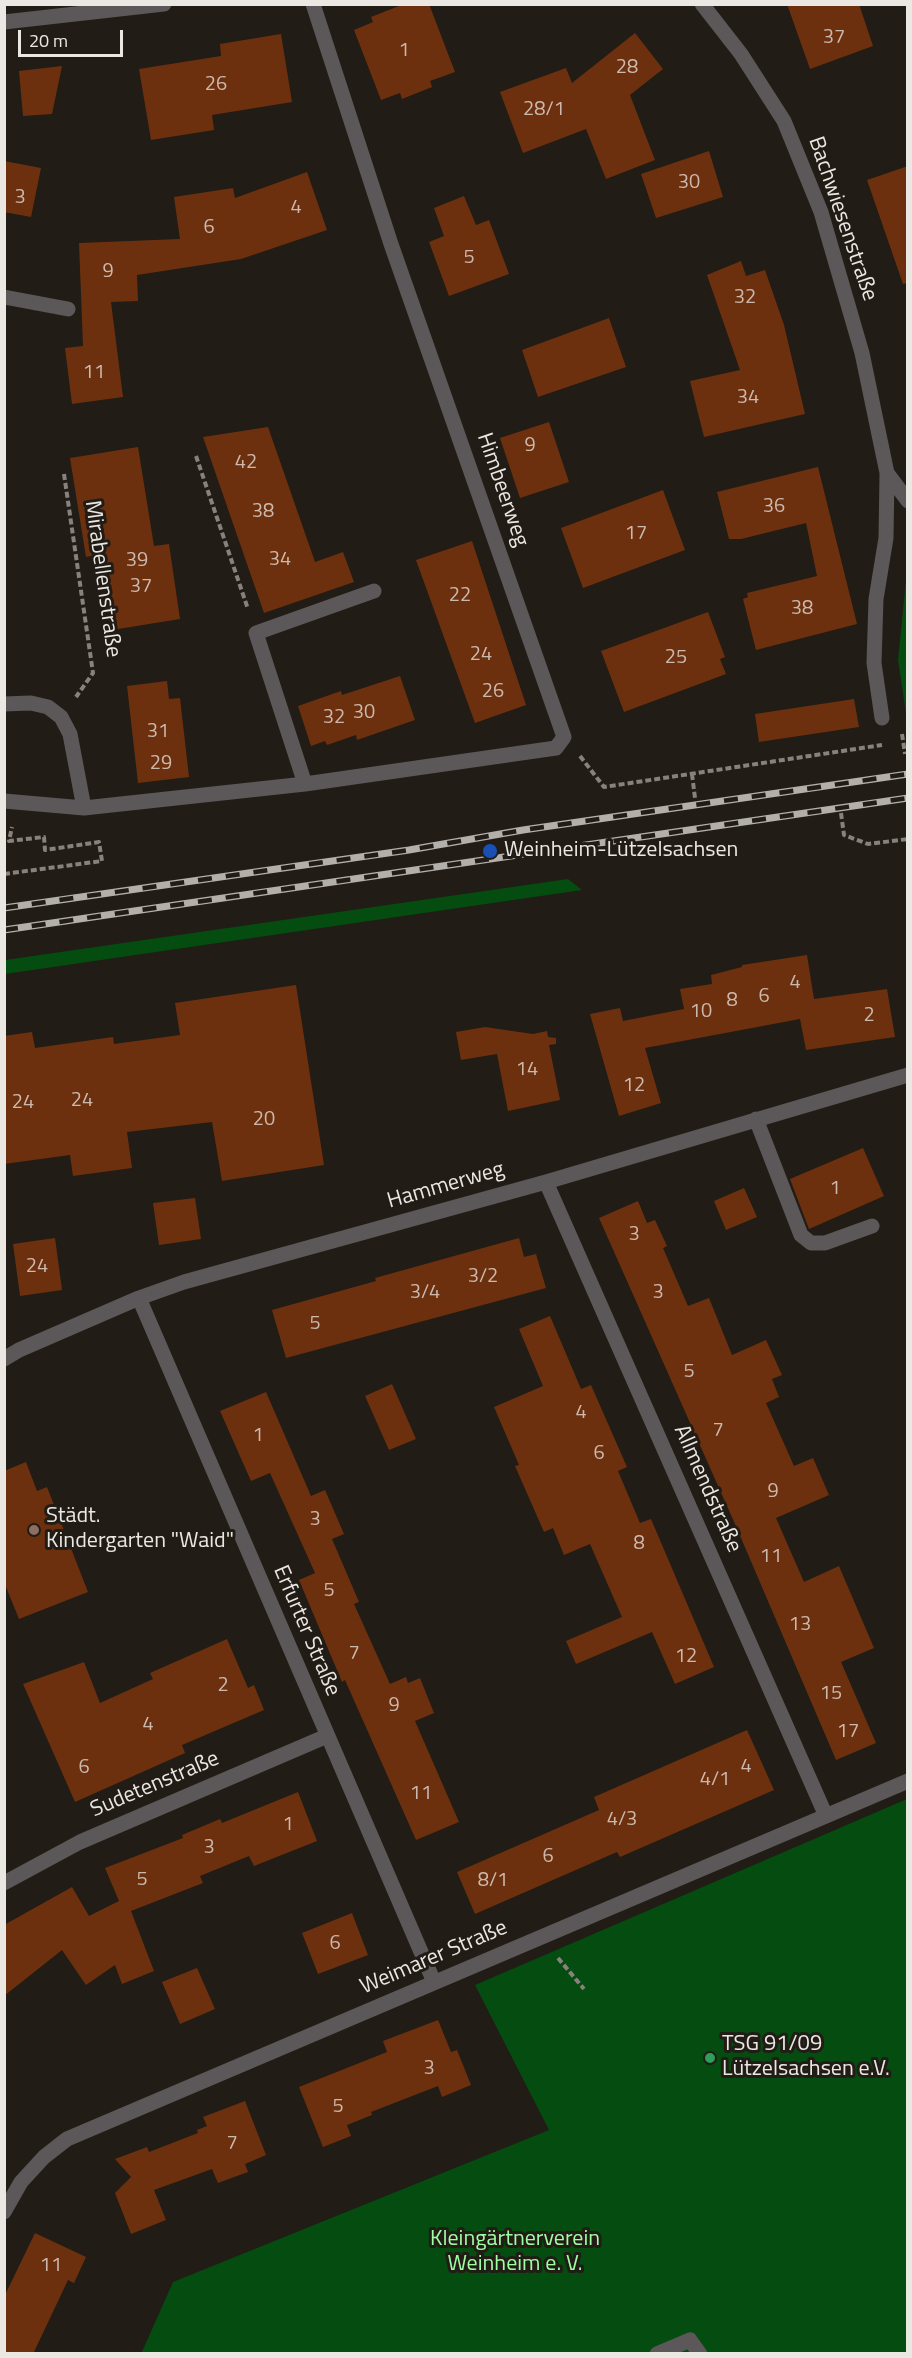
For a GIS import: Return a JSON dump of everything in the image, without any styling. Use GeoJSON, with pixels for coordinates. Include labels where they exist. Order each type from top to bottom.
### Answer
{"type":"FeatureCollection","features":[{"type":"Feature","properties":{"kind":"street"},"geometry":{"type":"LineString","coordinates":[[4,22],[164,4]]}},
{"type":"Feature","properties":{"kind":"street","name":"Himbeerweg"},"geometry":{"type":"LineString","coordinates":[[84,808],[305,784],[556,748],[564,737],[391,244],[313,4]]}},
{"type":"Feature","properties":{"kind":"street","name":"Bachwiesenstraße"},"geometry":{"type":"LineString","coordinates":[[702,4],[741,54],[783,121],[821,212],[862,353],[887,472],[886,538],[876,599],[874,663],[882,718]]}},
{"type":"Feature","properties":{"kind":"street"},"geometry":{"type":"LineString","coordinates":[[4,297],[68,309]]}},
{"type":"Feature","properties":{"kind":"street","name":"Bachwiesenstraße"},"geometry":{"type":"LineString","coordinates":[[887,472],[908,501]]}},
{"type":"Feature","properties":{"kind":"street"},"geometry":{"type":"LineString","coordinates":[[305,784],[256,633],[374,591]]}},
{"type":"Feature","properties":{"kind":"street"},"geometry":{"type":"LineString","coordinates":[[4,704],[32,703],[48,706],[61,717],[70,734],[84,808],[4,801]]}},
{"type":"Feature","properties":{"kind":"street","name":"Hammerweg"},"geometry":{"type":"LineString","coordinates":[[4,1359],[139,1298],[184,1282],[546,1182],[908,1075]]}},
{"type":"Feature","properties":{"kind":"street"},"geometry":{"type":"LineString","coordinates":[[756,1119],[801,1234],[812,1243],[825,1243],[872,1226]]}},
{"type":"Feature","properties":{"kind":"street","name":"Allmendstraße"},"geometry":{"type":"LineString","coordinates":[[546,1182],[826,1816]]}},
{"type":"Feature","properties":{"kind":"street","name":"Erfurter Straße"},"geometry":{"type":"LineString","coordinates":[[139,1298],[434,1982]]}},
{"type":"Feature","properties":{"kind":"street","name":"Sudetenstraße"},"geometry":{"type":"LineString","coordinates":[[4,1883],[80,1842],[327,1736]]}},
{"type":"Feature","properties":{"kind":"street","name":"Weimarer Straße"},"geometry":{"type":"LineString","coordinates":[[4,2212],[21,2182],[44,2157],[67,2139],[908,1781]]}},
{"type":"Feature","properties":{"kind":"street"},"geometry":{"type":"LineString","coordinates":[[657,2354],[690,2340],[699,2354]]}},
{"type":"Feature","properties":{"kind":"path"},"geometry":{"type":"LineString","coordinates":[[196,456],[256,633]]}},
{"type":"Feature","properties":{"kind":"path","name":"Mirabellenstraße"},"geometry":{"type":"LineString","coordinates":[[61,717],[93,673],[64,474]]}},
{"type":"Feature","properties":{"kind":"path"},"geometry":{"type":"LineString","coordinates":[[581,758],[604,786],[885,745]]}},
{"type":"Feature","properties":{"kind":"path"},"geometry":{"type":"LineString","coordinates":[[692,774],[695,798]]}},
{"type":"Feature","properties":{"kind":"path"},"geometry":{"type":"LineString","coordinates":[[840,813],[844,835],[868,844],[908,839]]}},
{"type":"Feature","properties":{"kind":"path"},"geometry":{"type":"LineString","coordinates":[[4,874],[102,861],[99,842],[45,850],[44,837],[7,842],[13,823]]}},
{"type":"Feature","properties":{"kind":"path"},"geometry":{"type":"LineString","coordinates":[[540,1937],[584,1989]]}},
{"type":"Feature","properties":{"kind":"green space"},"geometry":{"type":"Polygon","coordinates":[[[907,570],[908,720],[898,660],[907,570]]]}},
{"type":"Feature","properties":{"kind":"green space"},"geometry":{"type":"Polygon","coordinates":[[[568,879],[582,890],[5,974],[5,960],[568,879]]]}},
{"type":"Feature","properties":{"kind":"green space","name":"TSG 91/09 Lützelsachsen e.V."},"geometry":{"type":"Polygon","coordinates":[[[907,1799],[907,2353],[141,2354],[173,2282],[549,2130],[475,1985],[907,1799]]]}},
{"type":"Feature","properties":{"kind":"building"},"geometry":{"type":"Polygon","coordinates":[[[404,4],[429,4],[455,72],[430,81],[432,87],[402,99],[400,93],[381,100],[354,30],[373,22],[371,17],[404,4]]]}},
{"type":"Feature","properties":{"kind":"building"},"geometry":{"type":"Polygon","coordinates":[[[787,4],[859,4],[873,46],[810,69],[787,4]]]}},
{"type":"Feature","properties":{"kind":"building"},"geometry":{"type":"Polygon","coordinates":[[[635,33],[663,69],[630,95],[655,160],[606,179],[586,129],[523,153],[500,92],[566,68],[572,83],[635,33]]]}},
{"type":"Feature","properties":{"kind":"building"},"geometry":{"type":"Polygon","coordinates":[[[281,34],[292,102],[212,115],[214,130],[151,140],[139,69],[221,56],[220,44],[281,34]]]}},
{"type":"Feature","properties":{"kind":"building"},"geometry":{"type":"Polygon","coordinates":[[[62,66],[52,114],[23,116],[19,71],[62,66]]]}},
{"type":"Feature","properties":{"kind":"building"},"geometry":{"type":"Polygon","coordinates":[[[709,151],[723,197],[656,218],[641,174],[709,151]]]}},
{"type":"Feature","properties":{"kind":"building"},"geometry":{"type":"Polygon","coordinates":[[[4,161],[41,168],[31,217],[4,212],[4,161]]]}},
{"type":"Feature","properties":{"kind":"building"},"geometry":{"type":"Polygon","coordinates":[[[908,166],[908,283],[903,284],[867,180],[908,166]]]}},
{"type":"Feature","properties":{"kind":"building"},"geometry":{"type":"Polygon","coordinates":[[[307,172],[327,230],[241,259],[137,275],[138,301],[111,302],[123,397],[72,404],[65,348],[83,346],[79,243],[180,239],[174,197],[233,188],[235,198],[307,172]]]}},
{"type":"Feature","properties":{"kind":"building"},"geometry":{"type":"Polygon","coordinates":[[[464,196],[476,225],[489,220],[509,274],[449,296],[429,242],[444,236],[434,208],[464,196]]]}},
{"type":"Feature","properties":{"kind":"building"},"geometry":{"type":"Polygon","coordinates":[[[741,261],[746,276],[765,270],[784,325],[805,414],[704,437],[690,381],[740,370],[707,275],[741,261]]]}},
{"type":"Feature","properties":{"kind":"building"},"geometry":{"type":"Polygon","coordinates":[[[609,318],[626,367],[538,397],[522,350],[609,318]]]}},
{"type":"Feature","properties":{"kind":"building"},"geometry":{"type":"Polygon","coordinates":[[[549,422],[569,482],[520,498],[500,438],[549,422]]]}},
{"type":"Feature","properties":{"kind":"building"},"geometry":{"type":"Polygon","coordinates":[[[268,427],[315,562],[343,552],[354,582],[264,613],[203,437],[268,427]]]}},
{"type":"Feature","properties":{"kind":"building"},"geometry":{"type":"Polygon","coordinates":[[[138,447],[154,546],[169,544],[180,619],[112,630],[100,554],[86,557],[70,458],[138,447]]]}},
{"type":"Feature","properties":{"kind":"building"},"geometry":{"type":"Polygon","coordinates":[[[818,467],[857,624],[756,650],[743,599],[748,597],[747,593],[817,576],[806,523],[741,539],[729,539],[717,492],[818,467]]]}},
{"type":"Feature","properties":{"kind":"building"},"geometry":{"type":"Polygon","coordinates":[[[663,490],[685,550],[583,588],[561,528],[663,490]]]}},
{"type":"Feature","properties":{"kind":"building"},"geometry":{"type":"Polygon","coordinates":[[[472,541],[526,705],[475,723],[416,560],[472,541]]]}},
{"type":"Feature","properties":{"kind":"building"},"geometry":{"type":"Polygon","coordinates":[[[708,612],[725,657],[720,659],[726,674],[624,712],[601,651],[708,612]]]}},
{"type":"Feature","properties":{"kind":"building"},"geometry":{"type":"Polygon","coordinates":[[[400,676],[415,720],[357,740],[356,735],[327,745],[325,741],[311,746],[298,706],[341,691],[342,695],[400,676]]]}},
{"type":"Feature","properties":{"kind":"building"},"geometry":{"type":"Polygon","coordinates":[[[167,681],[169,699],[180,698],[189,777],[138,783],[127,686],[167,681]]]}},
{"type":"Feature","properties":{"kind":"building"},"geometry":{"type":"Polygon","coordinates":[[[854,699],[859,727],[759,742],[755,714],[854,699]]]}},
{"type":"Feature","properties":{"kind":"building"},"geometry":{"type":"Polygon","coordinates":[[[807,955],[814,999],[887,989],[895,1037],[806,1050],[800,1019],[645,1048],[661,1103],[619,1116],[590,1014],[620,1008],[623,1021],[684,1009],[680,989],[712,984],[711,975],[742,967],[742,965],[807,955]]]}},
{"type":"Feature","properties":{"kind":"building"},"geometry":{"type":"Polygon","coordinates":[[[296,985],[324,1165],[222,1181],[212,1122],[127,1132],[132,1168],[73,1176],[70,1155],[4,1164],[4,1036],[32,1032],[35,1048],[113,1037],[114,1044],[180,1035],[175,1003],[296,985]]]}},
{"type":"Feature","properties":{"kind":"building"},"geometry":{"type":"Polygon","coordinates":[[[485,1027],[533,1034],[547,1031],[548,1037],[556,1038],[556,1044],[549,1045],[560,1100],[508,1111],[497,1054],[461,1060],[456,1032],[485,1027]]]}},
{"type":"Feature","properties":{"kind":"building"},"geometry":{"type":"Polygon","coordinates":[[[863,1148],[884,1196],[809,1229],[790,1179],[863,1148]]]}},
{"type":"Feature","properties":{"kind":"building"},"geometry":{"type":"Polygon","coordinates":[[[744,1188],[757,1217],[726,1230],[714,1201],[744,1188]]]}},
{"type":"Feature","properties":{"kind":"building"},"geometry":{"type":"Polygon","coordinates":[[[195,1198],[201,1239],[159,1245],[153,1203],[195,1198]]]}},
{"type":"Feature","properties":{"kind":"building"},"geometry":{"type":"Polygon","coordinates":[[[638,1201],[647,1223],[655,1220],[667,1246],[663,1248],[688,1306],[709,1298],[732,1355],[766,1340],[782,1375],[772,1379],[779,1397],[766,1403],[794,1466],[813,1458],[829,1495],[776,1518],[804,1582],[839,1566],[874,1648],[841,1662],[876,1743],[836,1760],[735,1524],[599,1218],[638,1201]]]}},
{"type":"Feature","properties":{"kind":"building"},"geometry":{"type":"Polygon","coordinates":[[[55,1238],[62,1290],[20,1296],[13,1244],[55,1238]]]}},
{"type":"Feature","properties":{"kind":"building"},"geometry":{"type":"Polygon","coordinates":[[[519,1238],[524,1257],[536,1254],[546,1288],[286,1358],[272,1310],[376,1281],[375,1278],[519,1238]]]}},
{"type":"Feature","properties":{"kind":"building"},"geometry":{"type":"Polygon","coordinates":[[[550,1316],[581,1389],[591,1385],[627,1467],[618,1471],[640,1523],[651,1519],[714,1667],[675,1684],[652,1632],[576,1664],[566,1641],[622,1617],[590,1544],[564,1555],[553,1528],[544,1532],[515,1466],[519,1465],[494,1407],[543,1386],[519,1329],[550,1316]]]}},
{"type":"Feature","properties":{"kind":"building"},"geometry":{"type":"Polygon","coordinates":[[[392,1384],[416,1439],[389,1450],[365,1396],[392,1384]]]}},
{"type":"Feature","properties":{"kind":"building"},"geometry":{"type":"Polygon","coordinates":[[[266,1392],[311,1496],[325,1490],[344,1534],[332,1539],[359,1602],[354,1604],[390,1684],[406,1677],[408,1683],[420,1678],[434,1713],[415,1721],[459,1822],[416,1840],[345,1680],[342,1682],[299,1580],[315,1573],[270,1473],[251,1481],[220,1411],[266,1392]]]}},
{"type":"Feature","properties":{"kind":"building","name":"Städt. Kindergarten \"Waid\""},"geometry":{"type":"Polygon","coordinates":[[[26,1462],[37,1491],[47,1487],[88,1592],[19,1619],[4,1582],[4,1471],[26,1462]]]}},
{"type":"Feature","properties":{"kind":"building"},"geometry":{"type":"Polygon","coordinates":[[[227,1639],[248,1688],[254,1685],[264,1710],[182,1745],[185,1753],[75,1802],[23,1684],[84,1662],[100,1703],[153,1679],[150,1673],[227,1639]]]}},
{"type":"Feature","properties":{"kind":"building"},"geometry":{"type":"Polygon","coordinates":[[[747,1730],[774,1790],[620,1857],[617,1852],[475,1914],[457,1872],[599,1810],[594,1797],[747,1730]]]}},
{"type":"Feature","properties":{"kind":"building"},"geometry":{"type":"Polygon","coordinates":[[[298,1792],[317,1841],[254,1866],[249,1856],[200,1876],[203,1883],[131,1911],[154,1971],[122,1984],[115,1965],[86,1985],[62,1950],[4,1996],[4,1925],[72,1887],[89,1916],[119,1901],[105,1868],[183,1838],[182,1835],[220,1819],[222,1823],[298,1792]]]}},
{"type":"Feature","properties":{"kind":"building"},"geometry":{"type":"Polygon","coordinates":[[[352,1913],[368,1955],[318,1974],[302,1933],[352,1913]]]}},
{"type":"Feature","properties":{"kind":"building"},"geometry":{"type":"Polygon","coordinates":[[[197,1968],[215,2009],[180,2024],[162,1982],[197,1968]]]}},
{"type":"Feature","properties":{"kind":"building"},"geometry":{"type":"Polygon","coordinates":[[[438,2020],[451,2052],[457,2050],[471,2085],[442,2097],[438,2086],[371,2112],[372,2115],[347,2125],[351,2136],[323,2147],[299,2087],[387,2052],[383,2041],[438,2020]]]}},
{"type":"Feature","properties":{"kind":"building"},"geometry":{"type":"Polygon","coordinates":[[[245,2101],[266,2155],[245,2164],[248,2172],[218,2183],[212,2169],[154,2190],[166,2220],[131,2234],[115,2193],[131,2177],[115,2159],[147,2147],[149,2152],[198,2133],[197,2130],[207,2126],[203,2117],[245,2101]]]}},
{"type":"Feature","properties":{"kind":"building"},"geometry":{"type":"Polygon","coordinates":[[[35,2233],[86,2257],[74,2283],[68,2280],[33,2354],[4,2354],[4,2297],[35,2233]]]}},
{"type":"Feature","properties":{"kind":"railway"},"geometry":{"type":"LineString","coordinates":[[4,908],[409,850],[523,830],[908,774]]}},
{"type":"Feature","properties":{"kind":"railway"},"geometry":{"type":"LineString","coordinates":[[4,930],[908,798]]}},
{"type":"Feature","properties":{"kind":"place","name":"Weinheim-Lützelsachsen"},"geometry":{"type":"Point","coordinates":[490,851]}},
{"type":"Feature","properties":{"kind":"place","name":"Städt. Kindergarten \"Waid\""},"geometry":{"type":"Point","coordinates":[34,1530]}},
{"type":"Feature","properties":{"kind":"place","name":"TSG 91/09 Lützelsachsen e.V."},"geometry":{"type":"Point","coordinates":[710,2058]}},
{"type":"Feature","properties":{"kind":"park label","name":"Kleingärtnerverein Weinheim e. V."},"geometry":{"type":"Point","coordinates":[515,2252]}}]}
